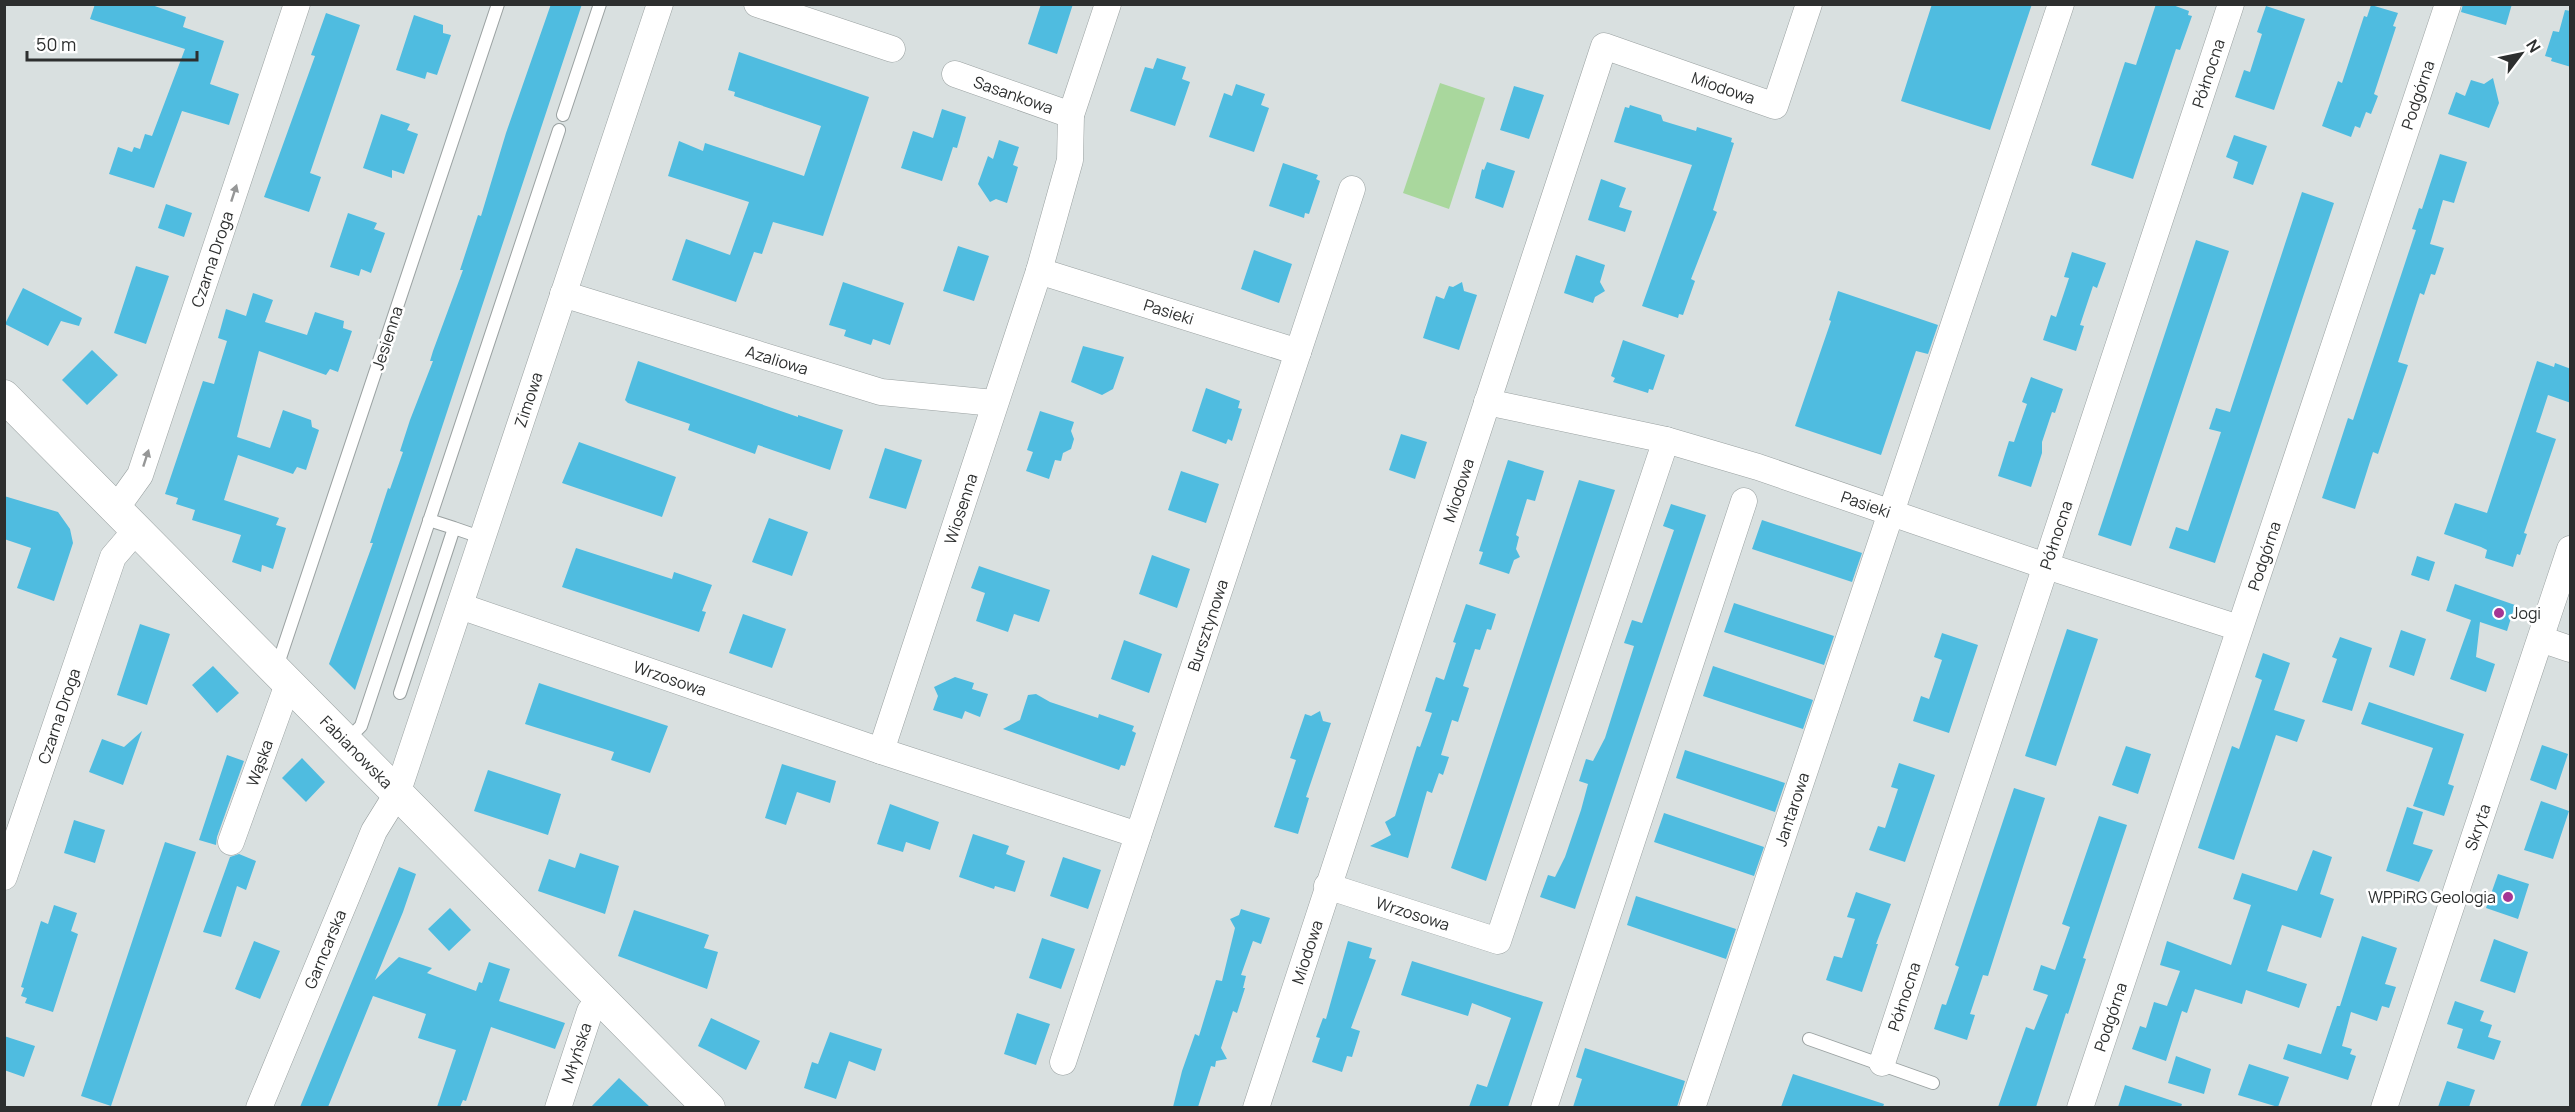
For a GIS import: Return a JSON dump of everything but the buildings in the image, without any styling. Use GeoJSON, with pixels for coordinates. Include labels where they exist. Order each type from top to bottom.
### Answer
{"type":"FeatureCollection","features":[{"type":"Feature","properties":{"kind":"street","name":"Czarna Droga"},"geometry":{"type":"LineString","coordinates":[[4,877],[127,518],[297,4]]}},
{"type":"Feature","properties":{"kind":"street","name":"Zimowa"},"geometry":{"type":"LineString","coordinates":[[397,794],[660,4]]}},
{"type":"Feature","properties":{"kind":"street"},"geometry":{"type":"LineString","coordinates":[[756,4],[892,49]]}},
{"type":"Feature","properties":{"kind":"street","name":"Wiosenna"},"geometry":{"type":"LineString","coordinates":[[881,751],[1039,271],[1070,160],[1071,115],[1108,4]]}},
{"type":"Feature","properties":{"kind":"street","name":"Miodowa"},"geometry":{"type":"LineString","coordinates":[[1257,1107],[1327,886],[1604,46],[1775,106],[1809,4]]}},
{"type":"Feature","properties":{"kind":"street","name":"Jantarowa"},"geometry":{"type":"LineString","coordinates":[[1692,1107],[2061,4]]}},
{"type":"Feature","properties":{"kind":"street","name":"Północna"},"geometry":{"type":"LineString","coordinates":[[1882,1063],[2231,4]]}},
{"type":"Feature","properties":{"kind":"street","name":"Podgórna"},"geometry":{"type":"LineString","coordinates":[[2080,1107],[2448,4]]}},
{"type":"Feature","properties":{"kind":"street","name":"Sasankowa"},"geometry":{"type":"LineString","coordinates":[[956,74],[1071,115]]}},
{"type":"Feature","properties":{"kind":"street","name":"Bursztynowa"},"geometry":{"type":"LineString","coordinates":[[1063,1062],[1352,189]]}},
{"type":"Feature","properties":{"kind":"street","name":"Pasieki"},"geometry":{"type":"LineString","coordinates":[[1039,271],[1298,352]]}},
{"type":"Feature","properties":{"kind":"street","name":"Azaliowa"},"geometry":{"type":"LineString","coordinates":[[563,294],[881,392],[994,403]]}},
{"type":"Feature","properties":{"kind":"street","name":"Fabianowska"},"geometry":{"type":"LineString","coordinates":[[4,396],[709,1107]]}},
{"type":"Feature","properties":{"kind":"street","name":"Pasieki"},"geometry":{"type":"LineString","coordinates":[[1487,402],[1666,440],[1773,471],[2239,628]]}},
{"type":"Feature","properties":{"kind":"street","name":"Wrzosowa"},"geometry":{"type":"LineString","coordinates":[[1327,886],[1498,941],[1666,440]]}},
{"type":"Feature","properties":{"kind":"street"},"geometry":{"type":"LineString","coordinates":[[1544,1107],[1744,501]]}},
{"type":"Feature","properties":{"kind":"street","name":"Skryta"},"geometry":{"type":"LineString","coordinates":[[2384,1107],[2571,549]]}},
{"type":"Feature","properties":{"kind":"street","name":"Wrzosowa"},"geometry":{"type":"LineString","coordinates":[[460,606],[881,751]]}},
{"type":"Feature","properties":{"kind":"street"},"geometry":{"type":"LineString","coordinates":[[2541,639],[2571,649]]}},
{"type":"Feature","properties":{"kind":"street","name":"Wąska"},"geometry":{"type":"LineString","coordinates":[[231,842],[282,677]]}},
{"type":"Feature","properties":{"kind":"street"},"geometry":{"type":"LineString","coordinates":[[881,751],[1138,835]]}},
{"type":"Feature","properties":{"kind":"street","name":"Garncarska"},"geometry":{"type":"LineString","coordinates":[[259,1107],[374,831],[397,794]]}},
{"type":"Feature","properties":{"kind":"street","name":"Młyńska"},"geometry":{"type":"LineString","coordinates":[[558,1107],[590,1011],[601,999]]}},
{"type":"Feature","properties":{"kind":"lane","name":"Jesienna"},"geometry":{"type":"LineString","coordinates":[[282,677],[498,4]]}},
{"type":"Feature","properties":{"kind":"lane"},"geometry":{"type":"LineString","coordinates":[[563,115],[600,4]]}},
{"type":"Feature","properties":{"kind":"lane"},"geometry":{"type":"LineString","coordinates":[[355,732],[361,726],[559,130]]}},
{"type":"Feature","properties":{"kind":"lane"},"geometry":{"type":"LineString","coordinates":[[429,520],[483,538]]}},
{"type":"Feature","properties":{"kind":"lane"},"geometry":{"type":"LineString","coordinates":[[400,693],[454,528]]}},
{"type":"Feature","properties":{"kind":"lane"},"geometry":{"type":"LineString","coordinates":[[1809,1039],[1933,1083]]}},
{"type":"Feature","properties":{"kind":"green space"},"geometry":{"type":"Polygon","coordinates":[[[1440,83],[1485,98],[1449,209],[1403,193],[1440,83]]]}},
{"type":"Feature","properties":{"kind":"place","name":"Jogi"},"geometry":{"type":"Point","coordinates":[2499,613]}},
{"type":"Feature","properties":{"kind":"place","name":"WPPiRG Geologia"},"geometry":{"type":"Point","coordinates":[2508,897]}}]}
